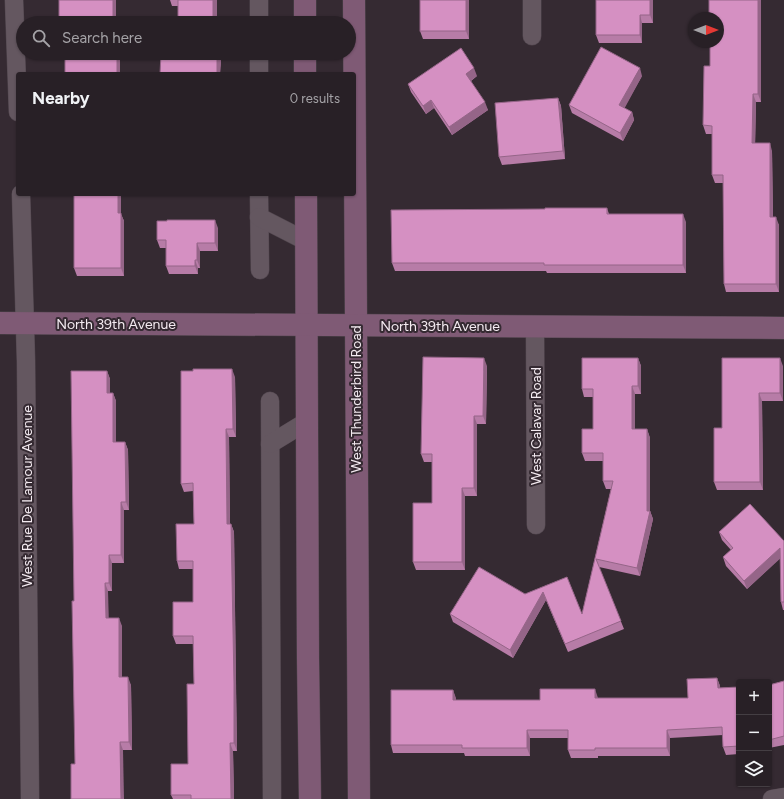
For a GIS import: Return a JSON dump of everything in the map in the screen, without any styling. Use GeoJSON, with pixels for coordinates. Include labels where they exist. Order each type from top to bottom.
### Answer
{"type":"FeatureCollection","features":[{"type":"Feature","properties":{"kind":"main road"},"geometry":{"type":"LineString","coordinates":[[305,0],[305,16]]}},
{"type":"Feature","properties":{"kind":"main road","name":"West Thunderbird Road"},"geometry":{"type":"LineString","coordinates":[[354,0],[354,16]]}},
{"type":"Feature","properties":{"kind":"main road"},"geometry":{"type":"LineString","coordinates":[[305,60],[305,72]]}},
{"type":"Feature","properties":{"kind":"main road","name":"West Thunderbird Road"},"geometry":{"type":"LineString","coordinates":[[354,60],[354,72]]}},
{"type":"Feature","properties":{"kind":"main road"},"geometry":{"type":"LineString","coordinates":[[306,196],[306,422],[310,799]]}},
{"type":"Feature","properties":{"kind":"main road","name":"West Thunderbird Road"},"geometry":{"type":"LineString","coordinates":[[355,196],[359,799]]}},
{"type":"Feature","properties":{"kind":"main road","name":"North 39th Avenue"},"geometry":{"type":"LineString","coordinates":[[0,323],[784,328]]}},
{"type":"Feature","properties":{"kind":"street"},"geometry":{"type":"LineString","coordinates":[[14,0],[16,56]]}},
{"type":"Feature","properties":{"kind":"street"},"geometry":{"type":"LineString","coordinates":[[259,0],[259,16]]}},
{"type":"Feature","properties":{"kind":"street"},"geometry":{"type":"LineString","coordinates":[[532,0],[532,36]]}},
{"type":"Feature","properties":{"kind":"street"},"geometry":{"type":"LineString","coordinates":[[16,60],[17,72]]}},
{"type":"Feature","properties":{"kind":"street"},"geometry":{"type":"LineString","coordinates":[[259,60],[259,72]]}},
{"type":"Feature","properties":{"kind":"street","name":"West Rue De Lamour Avenue"},"geometry":{"type":"LineString","coordinates":[[21,196],[26,323],[30,799]]}},
{"type":"Feature","properties":{"kind":"street"},"geometry":{"type":"LineString","coordinates":[[259,196],[260,270]]}},
{"type":"Feature","properties":{"kind":"street"},"geometry":{"type":"LineString","coordinates":[[259,217],[306,241]]}},
{"type":"Feature","properties":{"kind":"street","name":"West Calavar Road"},"geometry":{"type":"LineString","coordinates":[[535,327],[536,525]]}},
{"type":"Feature","properties":{"kind":"street"},"geometry":{"type":"LineString","coordinates":[[270,401],[272,799]]}},
{"type":"Feature","properties":{"kind":"street"},"geometry":{"type":"LineString","coordinates":[[270,444],[306,422]]}},
{"type":"Feature","properties":{"kind":"street"},"geometry":{"type":"LineString","coordinates":[[772,799],[784,797]]}},
{"type":"Feature","properties":{"kind":"building"},"geometry":{"type":"Polygon","coordinates":[[[59,0],[113,0],[113,16],[59,16],[59,0]]]}},
{"type":"Feature","properties":{"kind":"building"},"geometry":{"type":"Polygon","coordinates":[[[178,0],[213,0],[213,16],[178,16],[178,0]]]}},
{"type":"Feature","properties":{"kind":"building"},"geometry":{"type":"Polygon","coordinates":[[[420,0],[466,0],[466,31],[420,31],[420,0]]]}},
{"type":"Feature","properties":{"kind":"building"},"geometry":{"type":"Polygon","coordinates":[[[596,0],[650,0],[650,15],[640,15],[640,35],[596,35],[596,0]]]}},
{"type":"Feature","properties":{"kind":"building"},"geometry":{"type":"Polygon","coordinates":[[[709,0],[758,0],[758,94],[753,94],[752,143],[770,143],[770,217],[776,217],[776,284],[724,284],[723,175],[712,175],[712,126],[703,125],[704,66],[710,66],[710,48],[724,48],[724,12],[709,12],[709,0]]]}},
{"type":"Feature","properties":{"kind":"building"},"geometry":{"type":"Polygon","coordinates":[[[601,47],[640,68],[619,105],[632,112],[620,133],[569,105],[601,47]]]}},
{"type":"Feature","properties":{"kind":"building"},"geometry":{"type":"Polygon","coordinates":[[[461,48],[474,68],[466,74],[485,102],[449,127],[431,100],[423,106],[408,84],[461,48]]]}},
{"type":"Feature","properties":{"kind":"building"},"geometry":{"type":"Polygon","coordinates":[[[65,60],[117,60],[117,72],[65,72],[65,60]]]}},
{"type":"Feature","properties":{"kind":"building"},"geometry":{"type":"Polygon","coordinates":[[[161,60],[217,60],[217,72],[160,72],[161,60]]]}},
{"type":"Feature","properties":{"kind":"building"},"geometry":{"type":"Polygon","coordinates":[[[558,98],[563,151],[499,157],[495,103],[558,98]]]}},
{"type":"Feature","properties":{"kind":"building"},"geometry":{"type":"Polygon","coordinates":[[[74,196],[118,196],[118,213],[121,213],[121,268],[74,268],[74,196]]]}},
{"type":"Feature","properties":{"kind":"building"},"geometry":{"type":"Polygon","coordinates":[[[607,208],[607,214],[683,214],[683,265],[392,263],[391,210],[607,208]]]}},
{"type":"Feature","properties":{"kind":"building"},"geometry":{"type":"Polygon","coordinates":[[[215,220],[215,243],[197,243],[197,260],[195,260],[195,266],[166,266],[166,240],[157,240],[157,221],[215,220]]]}},
{"type":"Feature","properties":{"kind":"building"},"geometry":{"type":"Polygon","coordinates":[[[423,357],[484,358],[483,416],[474,416],[474,488],[462,488],[462,562],[413,562],[413,503],[432,503],[432,454],[421,454],[423,357]]]}},
{"type":"Feature","properties":{"kind":"building"},"geometry":{"type":"Polygon","coordinates":[[[582,358],[638,358],[638,386],[632,386],[632,429],[647,429],[647,511],[650,511],[637,568],[596,559],[621,621],[565,644],[543,592],[510,650],[450,614],[479,567],[525,594],[567,577],[582,614],[613,481],[603,481],[603,453],[582,453],[582,429],[593,429],[593,389],[582,389],[582,358]]]}},
{"type":"Feature","properties":{"kind":"building"},"geometry":{"type":"Polygon","coordinates":[[[722,358],[780,358],[780,393],[759,393],[760,482],[714,482],[714,428],[722,428],[722,358]]]}},
{"type":"Feature","properties":{"kind":"building"},"geometry":{"type":"Polygon","coordinates":[[[193,369],[232,369],[233,429],[226,429],[227,524],[231,524],[234,683],[234,743],[230,743],[231,799],[191,799],[191,795],[171,795],[171,764],[188,764],[187,684],[194,684],[193,636],[173,636],[173,602],[193,602],[193,561],[177,561],[176,524],[194,524],[193,483],[181,484],[181,371],[193,371],[193,369]]]}},
{"type":"Feature","properties":{"kind":"building"},"geometry":{"type":"Polygon","coordinates":[[[71,371],[107,371],[107,393],[113,393],[113,442],[125,442],[126,502],[121,502],[121,555],[109,555],[109,583],[105,583],[106,618],[119,618],[119,677],[128,677],[129,742],[120,742],[121,799],[71,799],[71,764],[75,764],[72,601],[74,601],[71,371]]]}},
{"type":"Feature","properties":{"kind":"building"},"geometry":{"type":"Polygon","coordinates":[[[750,504],[784,541],[784,602],[781,602],[780,548],[744,581],[723,557],[733,548],[719,532],[750,504]]]}},
{"type":"Feature","properties":{"kind":"building"},"geometry":{"type":"Polygon","coordinates":[[[717,678],[718,688],[736,687],[736,746],[723,747],[722,727],[667,730],[667,748],[595,748],[595,750],[568,750],[568,730],[527,730],[527,748],[462,748],[462,745],[391,745],[391,690],[453,690],[453,700],[540,700],[540,689],[595,689],[595,698],[688,698],[687,679],[717,678]]]}},
{"type":"Feature","properties":{"kind":"building"},"geometry":{"type":"Polygon","coordinates":[[[784,681],[784,736],[772,739],[772,715],[772,684],[784,681]]]}}]}
